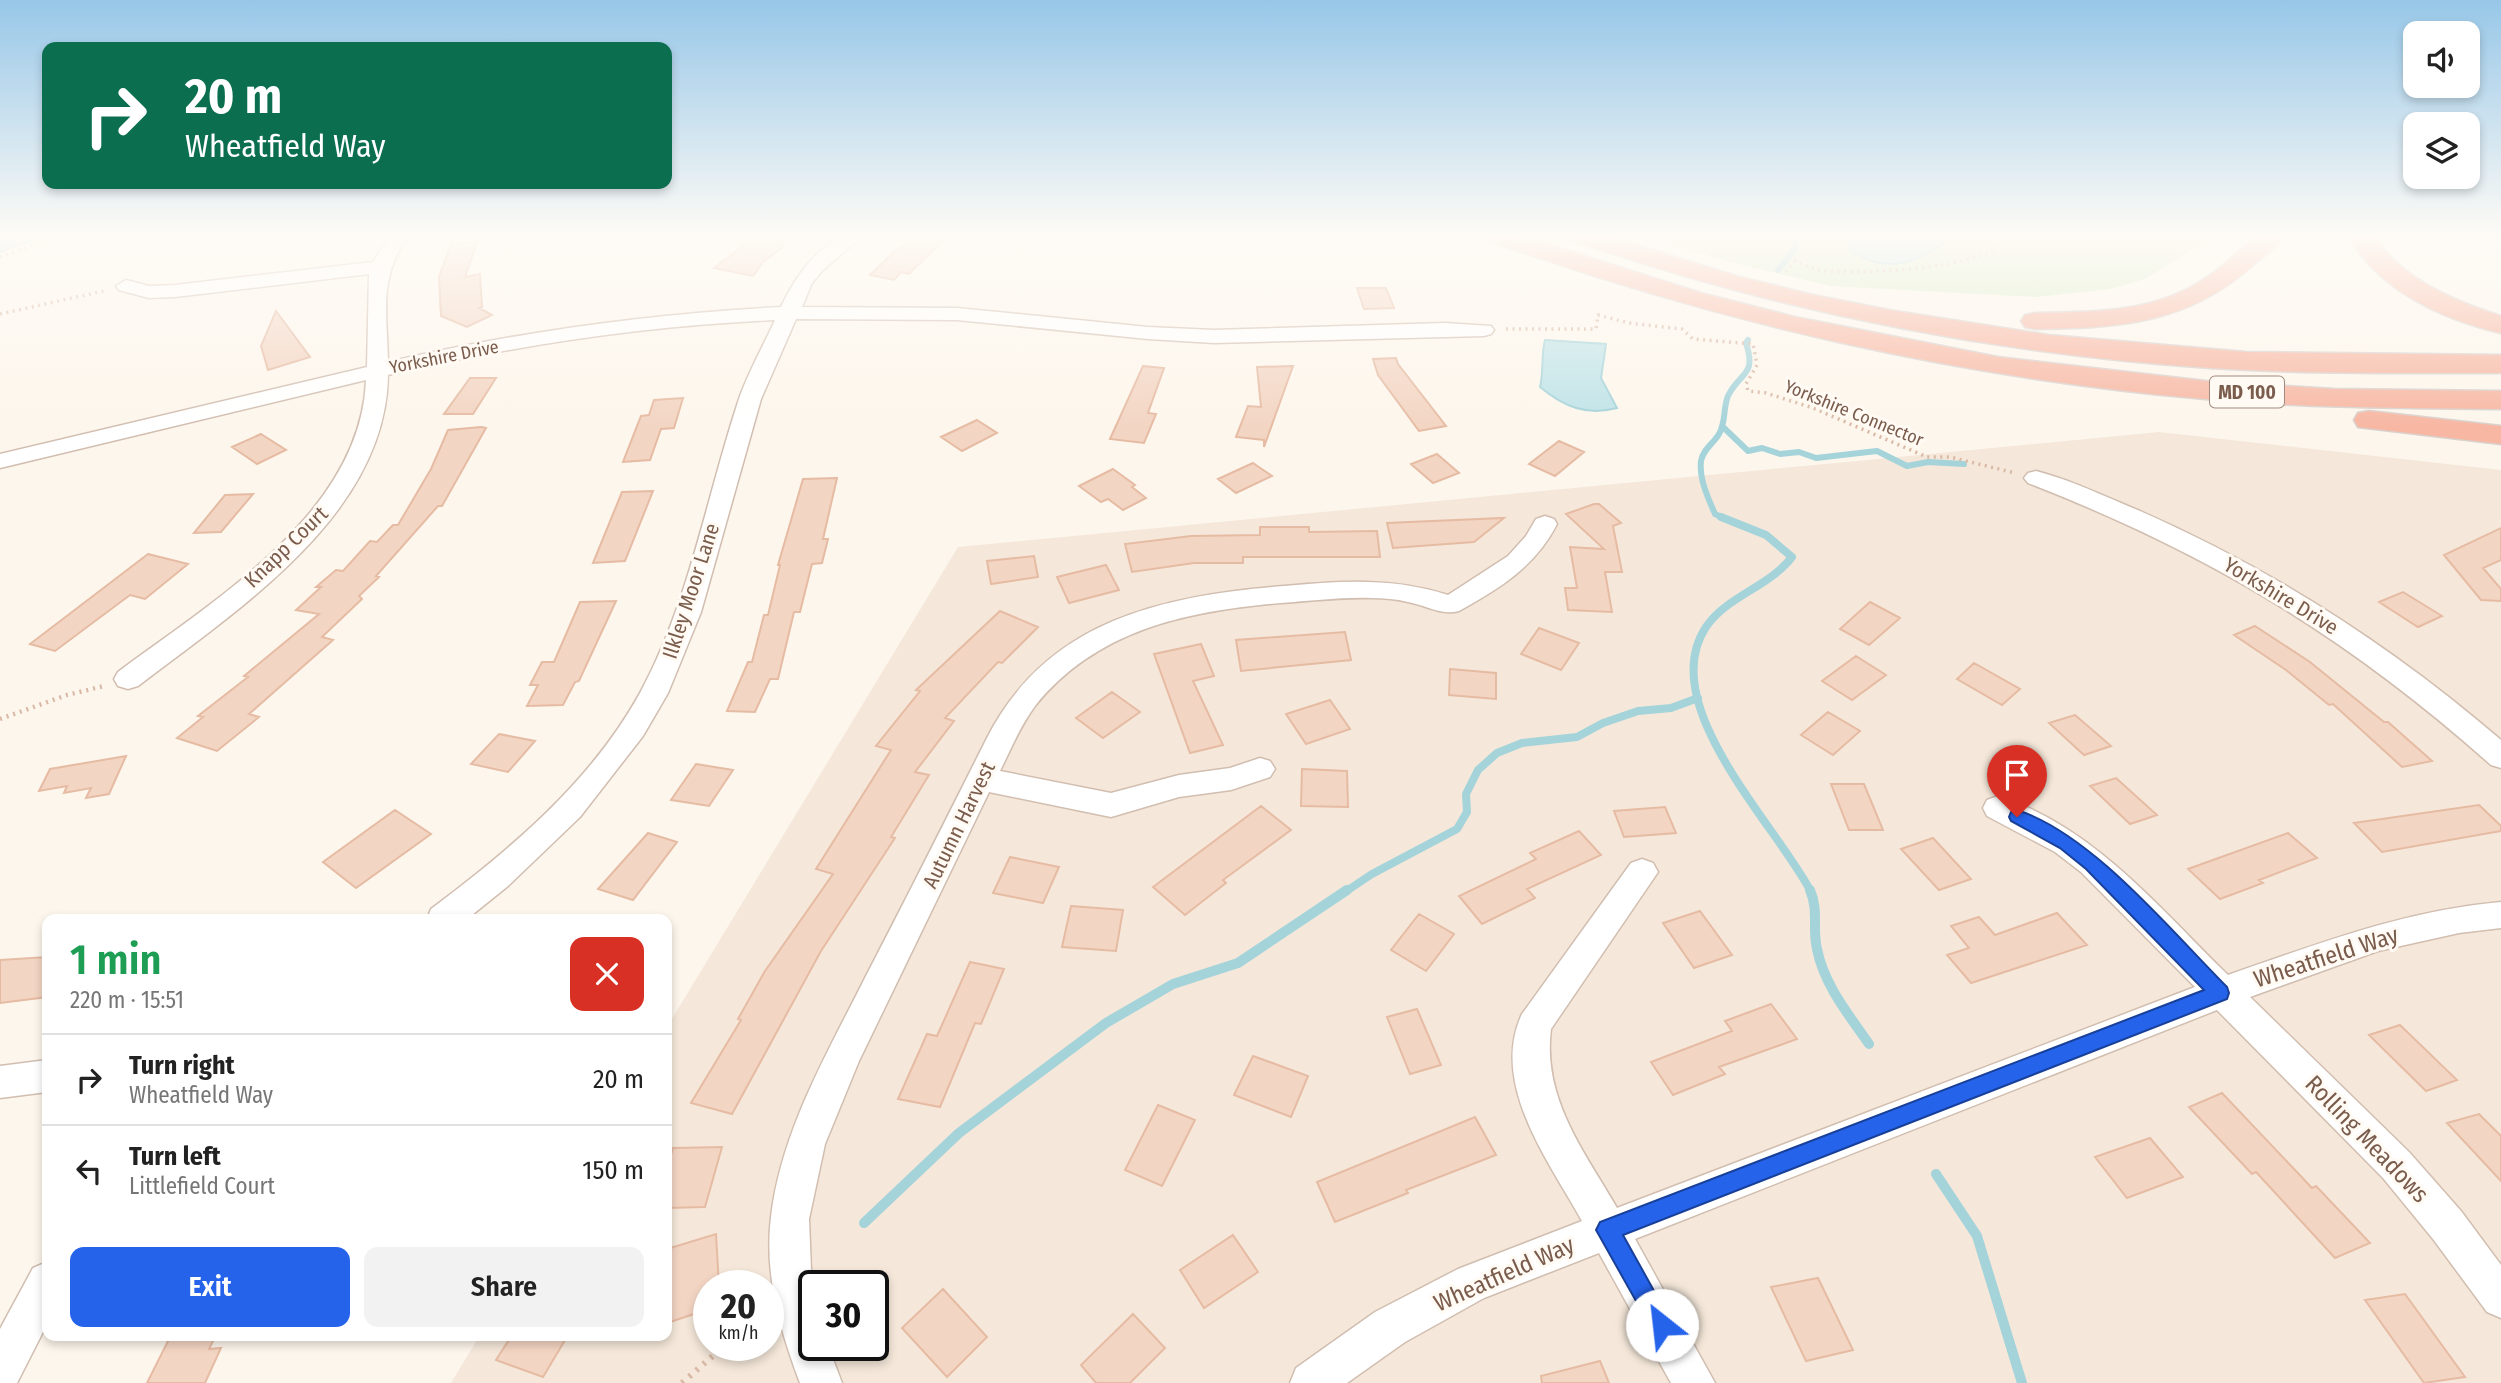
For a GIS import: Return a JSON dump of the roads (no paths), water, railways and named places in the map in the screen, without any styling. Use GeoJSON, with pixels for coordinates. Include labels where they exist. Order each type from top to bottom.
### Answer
{"type":"FeatureCollection","features":[{"type":"Feature","properties":{"kind":"highway","name":"MD 100"},"geometry":{"type":"LineString","coordinates":[[1690,299],[1878,343],[1994,363],[2148,384],[2271,394],[2501,400]]}},
{"type":"Feature","properties":{"kind":"highway","name":"MD 100"},"geometry":{"type":"LineString","coordinates":[[1802,299],[1994,335],[2211,359],[2501,364]]}},
{"type":"Feature","properties":{"kind":"highway"},"geometry":{"type":"LineString","coordinates":[[1855,299],[1964,317],[2028,322],[2110,318],[2168,306],[2186,299]]}},
{"type":"Feature","properties":{"kind":"highway"},"geometry":{"type":"LineString","coordinates":[[2438,299],[2501,325]]}},
{"type":"Feature","properties":{"kind":"highway"},"geometry":{"type":"LineString","coordinates":[[1994,363],[2105,386],[2501,435]]}},
{"type":"Feature","properties":{"kind":"street","name":"Knapp Court"},"geometry":{"type":"LineString","coordinates":[[128,679],[238,593],[284,553],[339,492],[356,465],[368,438],[374,412],[378,299]]}},
{"type":"Feature","properties":{"kind":"street","name":"Ilkley Moor Lane"},"geometry":{"type":"LineString","coordinates":[[450,914],[498,877],[555,827],[602,772],[634,727],[666,667],[688,611],[750,399],[796,299]]}},
{"type":"Feature","properties":{"kind":"street","name":"Yorkshire Drive"},"geometry":{"type":"LineString","coordinates":[[0,461],[375,371],[489,347],[620,327],[713,317],[851,311],[959,314],[1175,335],[1267,337],[1420,329],[1484,330]]}},
{"type":"Feature","properties":{"kind":"street","name":"Yorkshire Drive"},"geometry":{"type":"LineString","coordinates":[[2036,478],[2125,513],[2240,569],[2363,647],[2421,689],[2501,757]]}},
{"type":"Feature","properties":{"kind":"street","name":"Autumn Harvest"},"geometry":{"type":"LineString","coordinates":[[821,1383],[803,1338],[789,1276],[790,1218],[800,1162],[821,1102],[981,779],[1013,716],[1037,684],[1098,637],[1133,621],[1170,609],[1222,599],[1367,587],[1422,594],[1450,605],[1501,576],[1537,542],[1545,524]]}},
{"type":"Feature","properties":{"kind":"street"},"geometry":{"type":"LineString","coordinates":[[981,779],[1111,805],[1179,786],[1231,779],[1260,769]]}},
{"type":"Feature","properties":{"kind":"street","name":"Rolling Meadows"},"geometry":{"type":"LineString","coordinates":[[1998,808],[2046,831],[2092,863],[2396,1165],[2447,1225],[2501,1298]]}},
{"type":"Feature","properties":{"kind":"street"},"geometry":{"type":"LineString","coordinates":[[1642,872],[1566,975],[1534,1025],[1530,1055],[1533,1086],[1544,1116],[1694,1383]]}},
{"type":"Feature","properties":{"kind":"street","name":"Wheatfield Way"},"geometry":{"type":"LineString","coordinates":[[1311,1383],[1390,1327],[1472,1283],[2220,993],[2377,937],[2459,919],[2501,915]]}},
{"type":"Feature","properties":{"kind":"street"},"geometry":{"type":"LineString","coordinates":[[0,1082],[42,1077]]}},
{"type":"Feature","properties":{"kind":"street"},"geometry":{"type":"LineString","coordinates":[[0,1372],[42,1292]]}},
{"type":"Feature","properties":{"kind":"water"},"geometry":{"type":"Polygon","coordinates":[[[1545,340],[1606,344],[1601,378],[1617,408],[1596,411],[1576,408],[1558,400],[1540,387],[1545,340]]]}},
{"type":"Feature","properties":{"kind":"waterway"},"geometry":{"type":"LineString","coordinates":[[1722,426],[1728,396],[1746,373],[1750,362],[1746,343],[1748,340]]}},
{"type":"Feature","properties":{"kind":"waterway"},"geometry":{"type":"LineString","coordinates":[[1722,426],[1748,451],[1762,448],[1780,454],[1799,452],[1816,458],[1877,451],[1907,466],[1928,462],[1964,464]]}},
{"type":"Feature","properties":{"kind":"waterway"},"geometry":{"type":"LineString","coordinates":[[1722,426],[1704,453],[1701,468],[1715,514],[1724,518]]}},
{"type":"Feature","properties":{"kind":"waterway"},"geometry":{"type":"LineString","coordinates":[[1698,698],[1694,658],[1706,627],[1725,607],[1772,576],[1792,557],[1766,535],[1721,517]]}},
{"type":"Feature","properties":{"kind":"waterway"},"geometry":{"type":"LineString","coordinates":[[1345,892],[1372,874],[1457,829],[1467,812],[1466,794],[1478,770],[1497,753],[1522,743],[1577,737],[1603,723],[1638,711],[1671,708],[1698,698]]}},
{"type":"Feature","properties":{"kind":"waterway"},"geometry":{"type":"LineString","coordinates":[[1698,698],[1708,728],[1727,764],[1810,891]]}},
{"type":"Feature","properties":{"kind":"waterway"},"geometry":{"type":"LineString","coordinates":[[864,1223],[959,1133],[1106,1023],[1173,984],[1238,963],[1347,890]]}},
{"type":"Feature","properties":{"kind":"waterway"},"geometry":{"type":"LineString","coordinates":[[1810,891],[1820,962],[1838,999],[1869,1044]]}},
{"type":"Feature","properties":{"kind":"waterway"},"geometry":{"type":"LineString","coordinates":[[1936,1174],[1977,1236],[2022,1383]]}}]}
